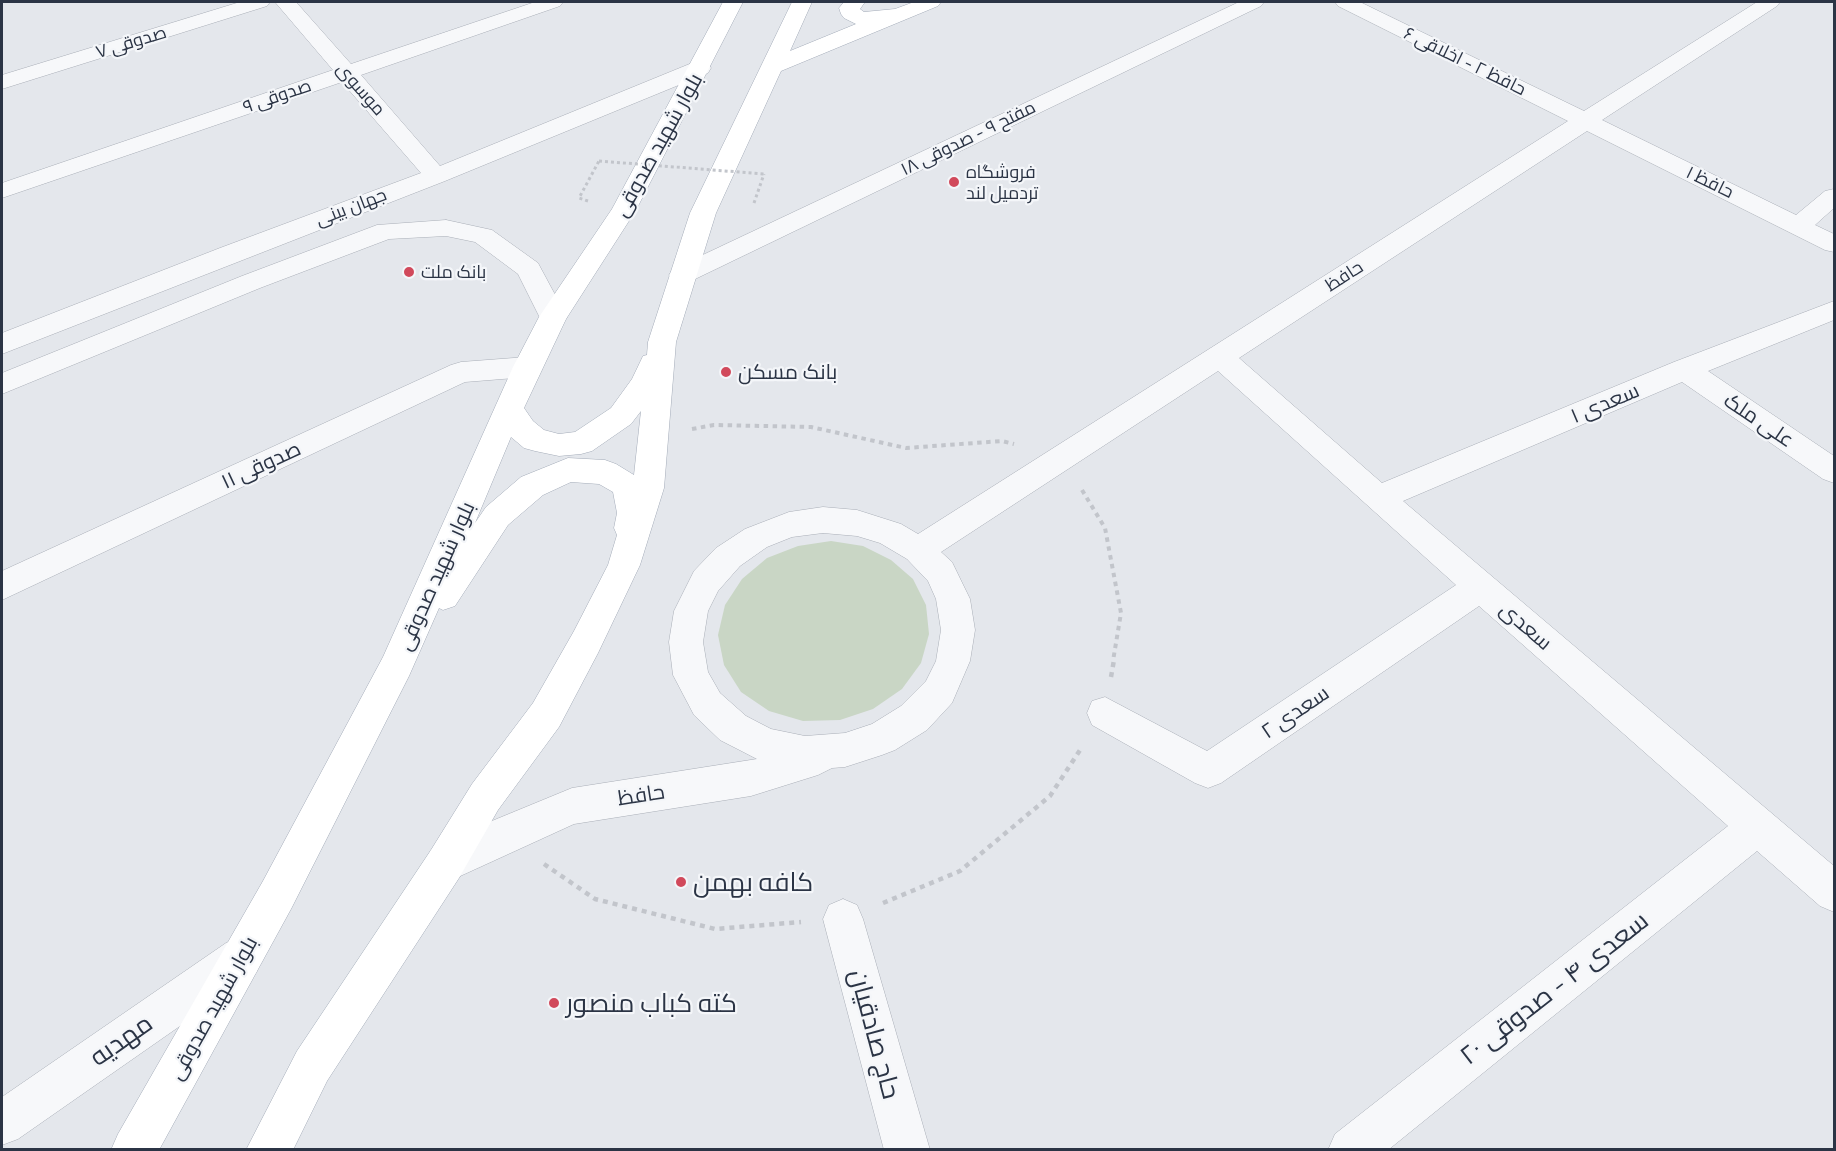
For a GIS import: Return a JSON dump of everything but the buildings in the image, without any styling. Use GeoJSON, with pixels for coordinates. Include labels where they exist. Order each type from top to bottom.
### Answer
{"type":"FeatureCollection","features":[{"type":"Feature","properties":{"kind":"main road","name":"بلوار شهید صدوقی"},"geometry":{"type":"LineString","coordinates":[[134,1149],[241,958],[397,665],[509,408],[553,317],[624,210],[733,2]]}},
{"type":"Feature","properties":{"kind":"main road"},"geometry":{"type":"LineString","coordinates":[[509,408],[522,429],[536,440],[559,445],[581,443],[621,416],[645,382],[662,342],[703,213],[802,2]]}},
{"type":"Feature","properties":{"kind":"main road"},"geometry":{"type":"LineString","coordinates":[[855,2],[849,8],[851,14],[861,19],[910,10]]}},
{"type":"Feature","properties":{"kind":"main road"},"geometry":{"type":"LineString","coordinates":[[771,67],[931,2]]}},
{"type":"Feature","properties":{"kind":"main road"},"geometry":{"type":"LineString","coordinates":[[269,1149],[312,1066],[445,864],[485,797],[546,716],[624,565],[648,488],[662,342]]}},
{"type":"Feature","properties":{"kind":"main road"},"geometry":{"type":"LineString","coordinates":[[397,665],[497,516],[532,486],[568,470],[605,472],[627,486],[633,513],[624,565]]}},
{"type":"Feature","properties":{"kind":"street","name":"صدوقی ۷"},"geometry":{"type":"LineString","coordinates":[[2,82],[260,2]]}},
{"type":"Feature","properties":{"kind":"street","name":"موسوی"},"geometry":{"type":"LineString","coordinates":[[285,2],[436,176]]}},
{"type":"Feature","properties":{"kind":"street","name":"صدوقی ۹"},"geometry":{"type":"LineString","coordinates":[[2,191],[553,2]]}},
{"type":"Feature","properties":{"kind":"street","name":"مفتح ۹ - صدوقی ۱۸"},"geometry":{"type":"LineString","coordinates":[[682,275],[1254,2]]}},
{"type":"Feature","properties":{"kind":"street","name":"حافظ ۲ - اخلاقی ۶"},"geometry":{"type":"LineString","coordinates":[[1345,2],[1585,120]]}},
{"type":"Feature","properties":{"kind":"street","name":"حافظ"},"geometry":{"type":"LineString","coordinates":[[918,550],[1770,2]]}},
{"type":"Feature","properties":{"kind":"street","name":"جهان بینی"},"geometry":{"type":"LineString","coordinates":[[2,344],[436,176],[700,68]]}},
{"type":"Feature","properties":{"kind":"street","name":"حافظ ۱"},"geometry":{"type":"LineString","coordinates":[[1585,120],[1834,244]]}},
{"type":"Feature","properties":{"kind":"street"},"geometry":{"type":"LineString","coordinates":[[1798,226],[1834,196]]}},
{"type":"Feature","properties":{"kind":"street"},"geometry":{"type":"LineString","coordinates":[[367,201],[386,231]]}},
{"type":"Feature","properties":{"kind":"street","name":"جهان بینی"},"geometry":{"type":"LineString","coordinates":[[2,384],[251,282],[386,231],[446,228],[483,236],[529,269],[553,317]]}},
{"type":"Feature","properties":{"kind":"street","name":"سعدی ۱"},"geometry":{"type":"LineString","coordinates":[[1378,498],[1684,369],[1834,310]]}},
{"type":"Feature","properties":{"kind":"street","name":"سعدی"},"geometry":{"type":"LineString","coordinates":[[1220,357],[1480,587],[1834,892]]}},
{"type":"Feature","properties":{"kind":"street","name":"صدوقی ۱۱"},"geometry":{"type":"LineString","coordinates":[[2,586],[461,372],[527,368]]}},
{"type":"Feature","properties":{"kind":"street","name":"علی ملک"},"geometry":{"type":"LineString","coordinates":[[1684,369],[1834,471]]}},
{"type":"Feature","properties":{"kind":"street"},"geometry":{"type":"LineString","coordinates":[[823,520],[857,523],[890,532],[918,550],[939,572],[953,599],[958,630],[953,661],[939,692],[914,718],[882,738],[845,750],[804,753],[766,745],[733,728],[707,704],[691,675],[686,642],[691,611],[706,581],[728,556],[756,538],[789,525],[823,520]]}},
{"type":"Feature","properties":{"kind":"street","name":"سعدی ۲"},"geometry":{"type":"LineString","coordinates":[[1105,713],[1208,771],[1480,587]]}},
{"type":"Feature","properties":{"kind":"street","name":"حافظ"},"geometry":{"type":"LineString","coordinates":[[445,864],[501,836],[572,806],[751,778],[845,750]]}},
{"type":"Feature","properties":{"kind":"street","name":"سعدی ۴ - صدوقی ۲۰"},"geometry":{"type":"LineString","coordinates":[[1351,1149],[1757,827]]}},
{"type":"Feature","properties":{"kind":"street","name":"حاج صادقیان"},"geometry":{"type":"LineString","coordinates":[[843,919],[907,1149]]}},
{"type":"Feature","properties":{"kind":"street","name":"مهدیه"},"geometry":{"type":"LineString","coordinates":[[2,1123],[241,958]]}},
{"type":"Feature","properties":{"kind":"path"},"geometry":{"type":"LineString","coordinates":[[579,198],[599,161],[764,174],[752,209]]}},
{"type":"Feature","properties":{"kind":"path"},"geometry":{"type":"LineString","coordinates":[[501,836],[595,899],[715,929],[843,919],[960,871],[1050,796],[1105,713],[1121,613],[1105,528],[1062,456],[1002,441],[906,448],[811,427],[714,425],[653,436]]}},
{"type":"Feature","properties":{"kind":"green space"},"geometry":{"type":"Polygon","coordinates":[[[831,541],[863,546],[891,560],[913,579],[926,605],[929,634],[921,663],[902,689],[873,709],[840,720],[803,721],[769,711],[741,692],[724,665],[718,635],[725,605],[742,579],[767,558],[798,546],[831,541]]]}},
{"type":"Feature","properties":{"kind":"place","name":"فروشگاه تردمیل لند"},"geometry":{"type":"Point","coordinates":[954,182]}},
{"type":"Feature","properties":{"kind":"place","name":"بانک ملت"},"geometry":{"type":"Point","coordinates":[409,272]}},
{"type":"Feature","properties":{"kind":"place","name":"بانک مسکن"},"geometry":{"type":"Point","coordinates":[726,372]}},
{"type":"Feature","properties":{"kind":"place","name":"کافه بهمن"},"geometry":{"type":"Point","coordinates":[681,882]}},
{"type":"Feature","properties":{"kind":"place","name":"کته کباب منصور"},"geometry":{"type":"Point","coordinates":[554,1003]}}]}
